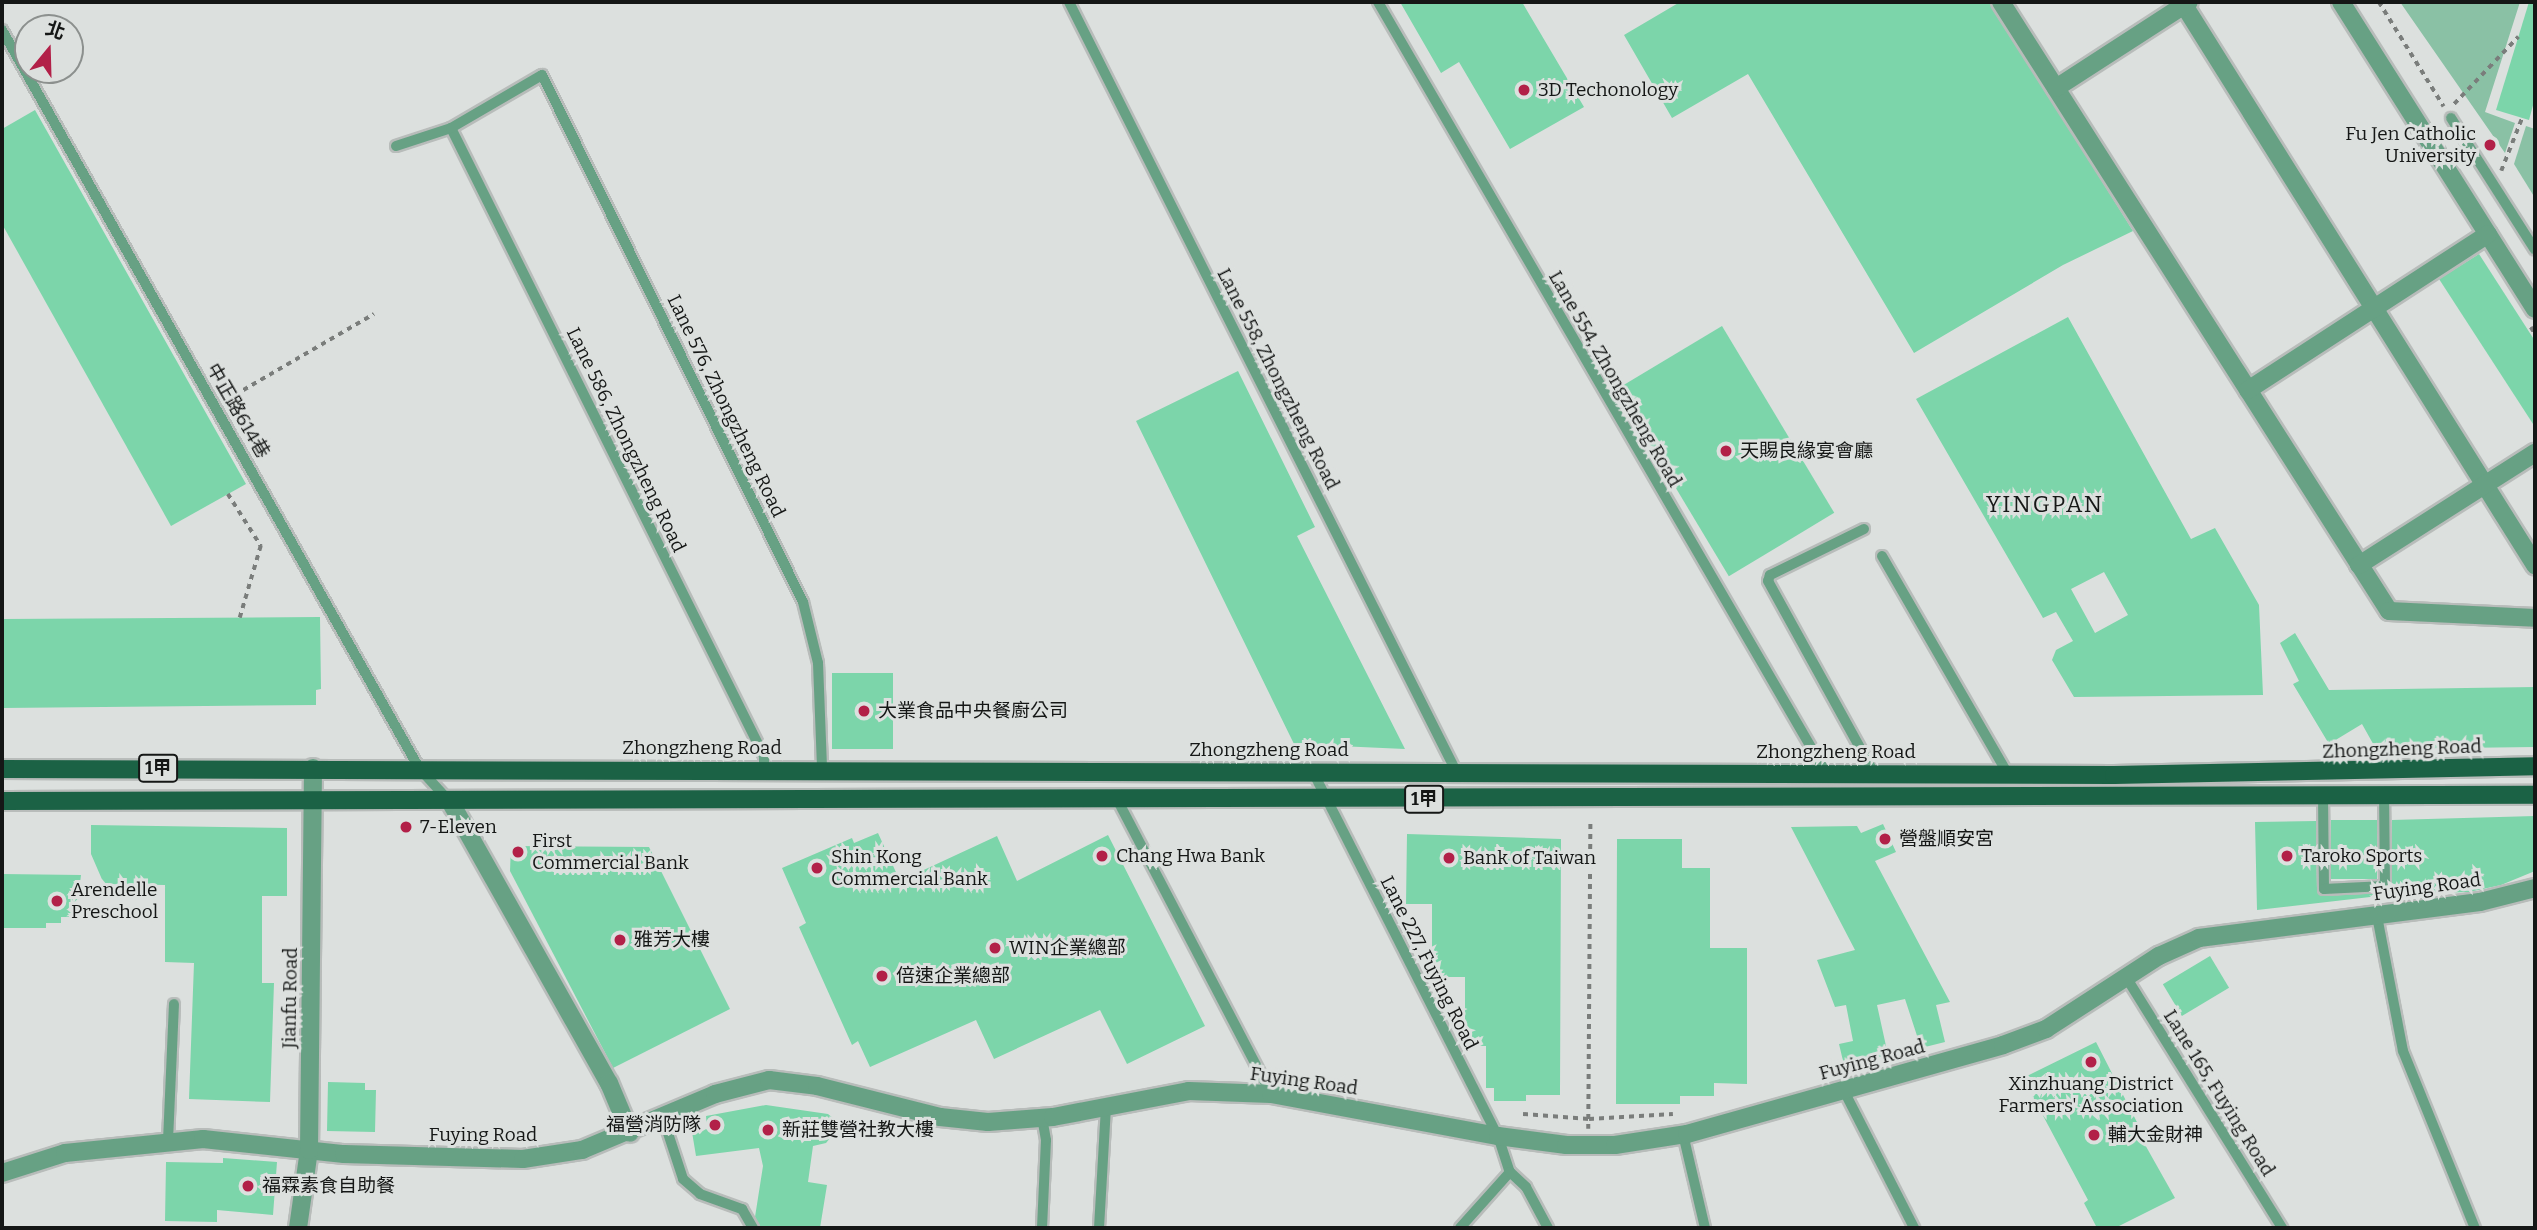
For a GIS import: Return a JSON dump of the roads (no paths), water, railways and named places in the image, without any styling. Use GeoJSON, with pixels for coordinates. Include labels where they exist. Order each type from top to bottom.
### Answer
{"type":"FeatureCollection","features":[{"type":"Feature","properties":{"kind":"main road","name":"Zhongzheng Road"},"geometry":{"type":"LineString","coordinates":[[2,769],[2008,774],[2337,773],[2535,766]]}},
{"type":"Feature","properties":{"kind":"main road","name":"1甲"},"geometry":{"type":"LineString","coordinates":[[2,801],[313,800],[451,803],[2535,795]]}},
{"type":"Feature","properties":{"kind":"street"},"geometry":{"type":"LineString","coordinates":[[2001,2],[2389,611],[2535,618]]}},
{"type":"Feature","properties":{"kind":"street"},"geometry":{"type":"LineString","coordinates":[[2340,2],[2535,309]]}},
{"type":"Feature","properties":{"kind":"street"},"geometry":{"type":"LineString","coordinates":[[2056,88],[2185,3],[2535,565]]}},
{"type":"Feature","properties":{"kind":"street"},"geometry":{"type":"LineString","coordinates":[[2248,390],[2488,234]]}},
{"type":"Feature","properties":{"kind":"street"},"geometry":{"type":"LineString","coordinates":[[2359,565],[2535,453]]}},
{"type":"Feature","properties":{"kind":"street","name":"Jianfu Road"},"geometry":{"type":"LineString","coordinates":[[298,1228],[309,1150],[313,768]]}},
{"type":"Feature","properties":{"kind":"street"},"geometry":{"type":"LineString","coordinates":[[451,803],[609,1083],[631,1133]]}},
{"type":"Feature","properties":{"kind":"street","name":"Fuying Road"},"geometry":{"type":"LineString","coordinates":[[2,1173],[65,1153],[203,1139],[309,1150],[523,1159],[582,1150],[631,1133],[715,1094],[769,1080],[817,1086],[940,1117],[988,1122],[1042,1117],[1189,1091],[1271,1094],[1498,1136],[1589,1147],[1683,1134],[1975,1054],[2046,1029],[2126,977],[2199,938],[2480,902],[2535,888]]}},
{"type":"Feature","properties":{"kind":"lane","name":"Lane 558, Zhongzheng Road"},"geometry":{"type":"LineString","coordinates":[[1069,2],[1456,771]]}},
{"type":"Feature","properties":{"kind":"lane","name":"Lane 554, Zhongzheng Road"},"geometry":{"type":"LineString","coordinates":[[1378,2],[1826,773]]}},
{"type":"Feature","properties":{"kind":"lane","name":"中正路614巷"},"geometry":{"type":"LineString","coordinates":[[2,30],[419,768],[451,803]]}},
{"type":"Feature","properties":{"kind":"lane","name":"Lane 576, Zhongzheng Road"},"geometry":{"type":"LineString","coordinates":[[451,128],[542,75],[803,602],[818,663],[822,769]]}},
{"type":"Feature","properties":{"kind":"lane"},"geometry":{"type":"LineString","coordinates":[[2451,118],[2535,250]]}},
{"type":"Feature","properties":{"kind":"lane"},"geometry":{"type":"LineString","coordinates":[[396,146],[451,128]]}},
{"type":"Feature","properties":{"kind":"lane","name":"Lane 586, Zhongzheng Road"},"geometry":{"type":"LineString","coordinates":[[451,128],[764,756],[764,769]]}},
{"type":"Feature","properties":{"kind":"lane"},"geometry":{"type":"LineString","coordinates":[[1864,529],[1770,575],[1768,581],[1874,773]]}},
{"type":"Feature","properties":{"kind":"lane"},"geometry":{"type":"LineString","coordinates":[[1882,556],[2008,774]]}},
{"type":"Feature","properties":{"kind":"lane","name":"Lane 227, Fuying Road"},"geometry":{"type":"LineString","coordinates":[[1312,771],[1498,1136],[1510,1172],[1526,1187],[1548,1228]]}},
{"type":"Feature","properties":{"kind":"lane"},"geometry":{"type":"LineString","coordinates":[[2322,795],[2324,889],[2385,886],[2384,795]]}},
{"type":"Feature","properties":{"kind":"lane"},"geometry":{"type":"LineString","coordinates":[[1118,801],[1271,1094]]}},
{"type":"Feature","properties":{"kind":"lane"},"geometry":{"type":"LineString","coordinates":[[2377,916],[2403,1051],[2475,1228]]}},
{"type":"Feature","properties":{"kind":"lane","name":"Lane 165, Fuying Road"},"geometry":{"type":"LineString","coordinates":[[2126,977],[2281,1228]]}},
{"type":"Feature","properties":{"kind":"lane"},"geometry":{"type":"LineString","coordinates":[[168,1141],[174,1004]]}},
{"type":"Feature","properties":{"kind":"lane"},"geometry":{"type":"LineString","coordinates":[[1843,1089],[1914,1228]]}},
{"type":"Feature","properties":{"kind":"lane"},"geometry":{"type":"LineString","coordinates":[[1099,1228],[1106,1107]]}},
{"type":"Feature","properties":{"kind":"lane"},"geometry":{"type":"LineString","coordinates":[[1042,1117],[1046,1140],[1042,1228]]}},
{"type":"Feature","properties":{"kind":"lane"},"geometry":{"type":"LineString","coordinates":[[663,1118],[683,1179],[700,1194],[742,1209],[753,1228]]}},
{"type":"Feature","properties":{"kind":"lane"},"geometry":{"type":"LineString","coordinates":[[1683,1134],[1705,1228]]}},
{"type":"Feature","properties":{"kind":"lane"},"geometry":{"type":"LineString","coordinates":[[1460,1228],[1510,1172]]}},
{"type":"Feature","properties":{"kind":"place","name":"3D Techonology"},"geometry":{"type":"Point","coordinates":[1524,90]}},
{"type":"Feature","properties":{"kind":"place","name":"Fu Jen Catholic University"},"geometry":{"type":"Point","coordinates":[2490,145]}},
{"type":"Feature","properties":{"kind":"place","name":"天賜良緣宴會廳"},"geometry":{"type":"Point","coordinates":[1726,451]}},
{"type":"Feature","properties":{"kind":"place","name":"大業食品中央餐廚公司"},"geometry":{"type":"Point","coordinates":[864,711]}},
{"type":"Feature","properties":{"kind":"place","name":"7-Eleven"},"geometry":{"type":"Point","coordinates":[406,827]}},
{"type":"Feature","properties":{"kind":"place","name":"營盤順安宮"},"geometry":{"type":"Point","coordinates":[1885,839]}},
{"type":"Feature","properties":{"kind":"place","name":"First Commercial Bank"},"geometry":{"type":"Point","coordinates":[518,852]}},
{"type":"Feature","properties":{"kind":"place","name":"Chang Hwa Bank"},"geometry":{"type":"Point","coordinates":[1102,856]}},
{"type":"Feature","properties":{"kind":"place","name":"Taroko Sports"},"geometry":{"type":"Point","coordinates":[2287,856]}},
{"type":"Feature","properties":{"kind":"place","name":"Bank of Taiwan"},"geometry":{"type":"Point","coordinates":[1449,858]}},
{"type":"Feature","properties":{"kind":"place","name":"Shin Kong Commercial Bank"},"geometry":{"type":"Point","coordinates":[817,868]}},
{"type":"Feature","properties":{"kind":"place","name":"Arendelle Preschool"},"geometry":{"type":"Point","coordinates":[57,901]}},
{"type":"Feature","properties":{"kind":"place","name":"雅芳大樓"},"geometry":{"type":"Point","coordinates":[620,940]}},
{"type":"Feature","properties":{"kind":"place","name":"WIN企業總部"},"geometry":{"type":"Point","coordinates":[995,948]}},
{"type":"Feature","properties":{"kind":"place","name":"倍速企業總部"},"geometry":{"type":"Point","coordinates":[882,976]}},
{"type":"Feature","properties":{"kind":"place","name":"Xinzhuang District Farmers' Association"},"geometry":{"type":"Point","coordinates":[2091,1062]}},
{"type":"Feature","properties":{"kind":"place","name":"福營消防隊"},"geometry":{"type":"Point","coordinates":[715,1125]}},
{"type":"Feature","properties":{"kind":"place","name":"新莊雙營社教大樓"},"geometry":{"type":"Point","coordinates":[768,1130]}},
{"type":"Feature","properties":{"kind":"place","name":"輔大金財神"},"geometry":{"type":"Point","coordinates":[2094,1135]}},
{"type":"Feature","properties":{"kind":"place","name":"福霖素食自助餐"},"geometry":{"type":"Point","coordinates":[248,1186]}},
{"type":"Feature","properties":{"kind":"district","name":"YINGPAN"},"geometry":{"type":"Point","coordinates":[2045,504]}}]}
